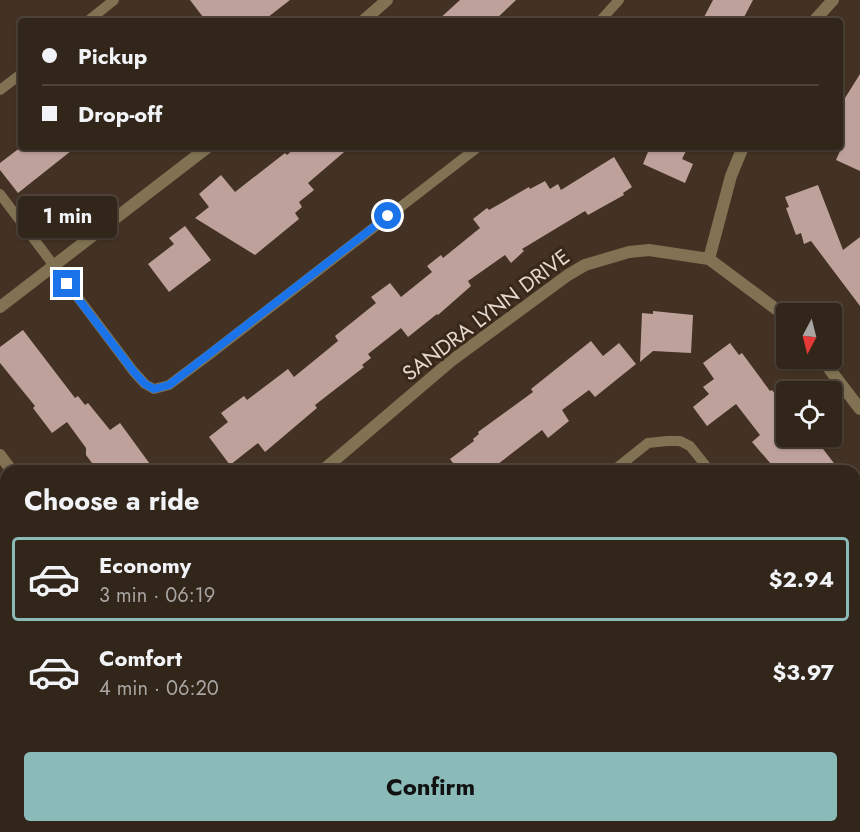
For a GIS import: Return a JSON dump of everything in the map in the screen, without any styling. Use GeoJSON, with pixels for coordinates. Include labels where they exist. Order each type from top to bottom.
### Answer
{"type":"FeatureCollection","features":[{"type":"Feature","properties":{"kind":"street"},"geometry":{"type":"LineString","coordinates":[[366,18],[387,0]]}},
{"type":"Feature","properties":{"kind":"street"},"geometry":{"type":"LineString","coordinates":[[817,18],[833,0]]}},
{"type":"Feature","properties":{"kind":"street"},"geometry":{"type":"LineString","coordinates":[[0,307],[204,150]]}},
{"type":"Feature","properties":{"kind":"street"},"geometry":{"type":"LineString","coordinates":[[709,259],[731,176],[742,150]]}},
{"type":"Feature","properties":{"kind":"street","name":"SANDRA LYNN DRIVE"},"geometry":{"type":"LineString","coordinates":[[329,465],[451,361],[568,274],[585,265],[629,252],[649,250],[709,259],[776,309]]}},
{"type":"Feature","properties":{"kind":"street"},"geometry":{"type":"LineString","coordinates":[[829,369],[860,409]]}},
{"type":"Feature","properties":{"kind":"lane"},"geometry":{"type":"LineString","coordinates":[[92,18],[114,0]]}},
{"type":"Feature","properties":{"kind":"lane"},"geometry":{"type":"LineString","coordinates":[[603,18],[619,0]]}},
{"type":"Feature","properties":{"kind":"lane"},"geometry":{"type":"LineString","coordinates":[[0,90],[18,76]]}},
{"type":"Feature","properties":{"kind":"lane"},"geometry":{"type":"LineString","coordinates":[[0,194],[134,372],[145,384],[154,389],[169,385],[474,150]]}},
{"type":"Feature","properties":{"kind":"lane"},"geometry":{"type":"LineString","coordinates":[[620,465],[648,443],[667,441],[680,441],[690,446],[705,465]]}},
{"type":"Feature","properties":{"kind":"building"},"geometry":{"type":"Polygon","coordinates":[[[190,0],[290,0],[267,18],[204,18],[190,0]]]}},
{"type":"Feature","properties":{"kind":"building"},"geometry":{"type":"Polygon","coordinates":[[[460,0],[516,0],[497,18],[440,18],[460,0]]]}},
{"type":"Feature","properties":{"kind":"building"},"geometry":{"type":"Polygon","coordinates":[[[713,0],[753,0],[744,18],[704,18],[713,0]]]}},
{"type":"Feature","properties":{"kind":"building"},"geometry":{"type":"Polygon","coordinates":[[[860,74],[860,171],[836,160],[840,150],[843,150],[843,101],[860,74]]]}},
{"type":"Feature","properties":{"kind":"building"},"geometry":{"type":"Polygon","coordinates":[[[18,149],[72,150],[18,193],[0,170],[0,163],[18,149]]]}},
{"type":"Feature","properties":{"kind":"building"},"geometry":{"type":"Polygon","coordinates":[[[293,150],[346,150],[308,183],[314,190],[299,202],[302,207],[295,213],[299,219],[255,255],[195,218],[209,207],[199,194],[221,175],[235,192],[285,153],[287,155],[293,150]]]}},
{"type":"Feature","properties":{"kind":"building"},"geometry":{"type":"Polygon","coordinates":[[[649,150],[686,150],[682,159],[693,164],[685,183],[643,164],[649,150]]]}},
{"type":"Feature","properties":{"kind":"building"},"geometry":{"type":"Polygon","coordinates":[[[614,157],[632,187],[623,193],[624,195],[588,215],[585,211],[522,249],[524,251],[511,263],[505,255],[468,281],[471,286],[408,337],[401,328],[368,354],[371,358],[362,365],[364,367],[315,405],[317,408],[265,452],[258,443],[230,465],[209,437],[228,422],[221,413],[244,396],[247,400],[288,369],[294,377],[338,341],[335,336],[376,303],[371,297],[390,283],[401,297],[432,272],[427,266],[441,255],[443,258],[480,228],[473,219],[487,208],[489,210],[529,187],[530,189],[545,181],[550,189],[558,184],[561,190],[614,157]]]}},
{"type":"Feature","properties":{"kind":"building"},"geometry":{"type":"Polygon","coordinates":[[[818,185],[843,250],[860,237],[860,306],[811,241],[804,244],[801,233],[796,235],[786,208],[789,207],[785,197],[818,185]]]}},
{"type":"Feature","properties":{"kind":"building"},"geometry":{"type":"Polygon","coordinates":[[[185,226],[211,260],[169,292],[148,264],[174,244],[169,238],[185,226]]]}},
{"type":"Feature","properties":{"kind":"building"},"geometry":{"type":"Polygon","coordinates":[[[653,311],[693,315],[691,353],[653,351],[640,362],[642,313],[653,314],[653,311]]]}},
{"type":"Feature","properties":{"kind":"building"},"geometry":{"type":"Polygon","coordinates":[[[23,330],[75,398],[78,396],[85,405],[88,403],[110,430],[120,423],[151,465],[94,465],[86,455],[86,448],[67,422],[52,433],[33,408],[35,406],[0,363],[0,347],[23,330]]]}},
{"type":"Feature","properties":{"kind":"building"},"geometry":{"type":"Polygon","coordinates":[[[591,341],[603,356],[619,343],[636,364],[595,397],[589,390],[562,410],[569,421],[548,438],[542,430],[497,465],[454,465],[450,459],[474,441],[478,432],[533,392],[531,389],[591,341]]]}},
{"type":"Feature","properties":{"kind":"building"},"geometry":{"type":"Polygon","coordinates":[[[730,343],[739,355],[742,353],[770,391],[772,390],[776,395],[776,447],[821,447],[835,465],[772,465],[752,442],[760,435],[736,404],[707,426],[693,407],[709,394],[703,387],[714,379],[703,363],[730,343]]]}},
{"type":"Feature","properties":{"kind":"route"},"geometry":{"type":"LineString","coordinates":[[67,284],[134,372],[145,384],[154,389],[169,385],[388,216]]}}]}
